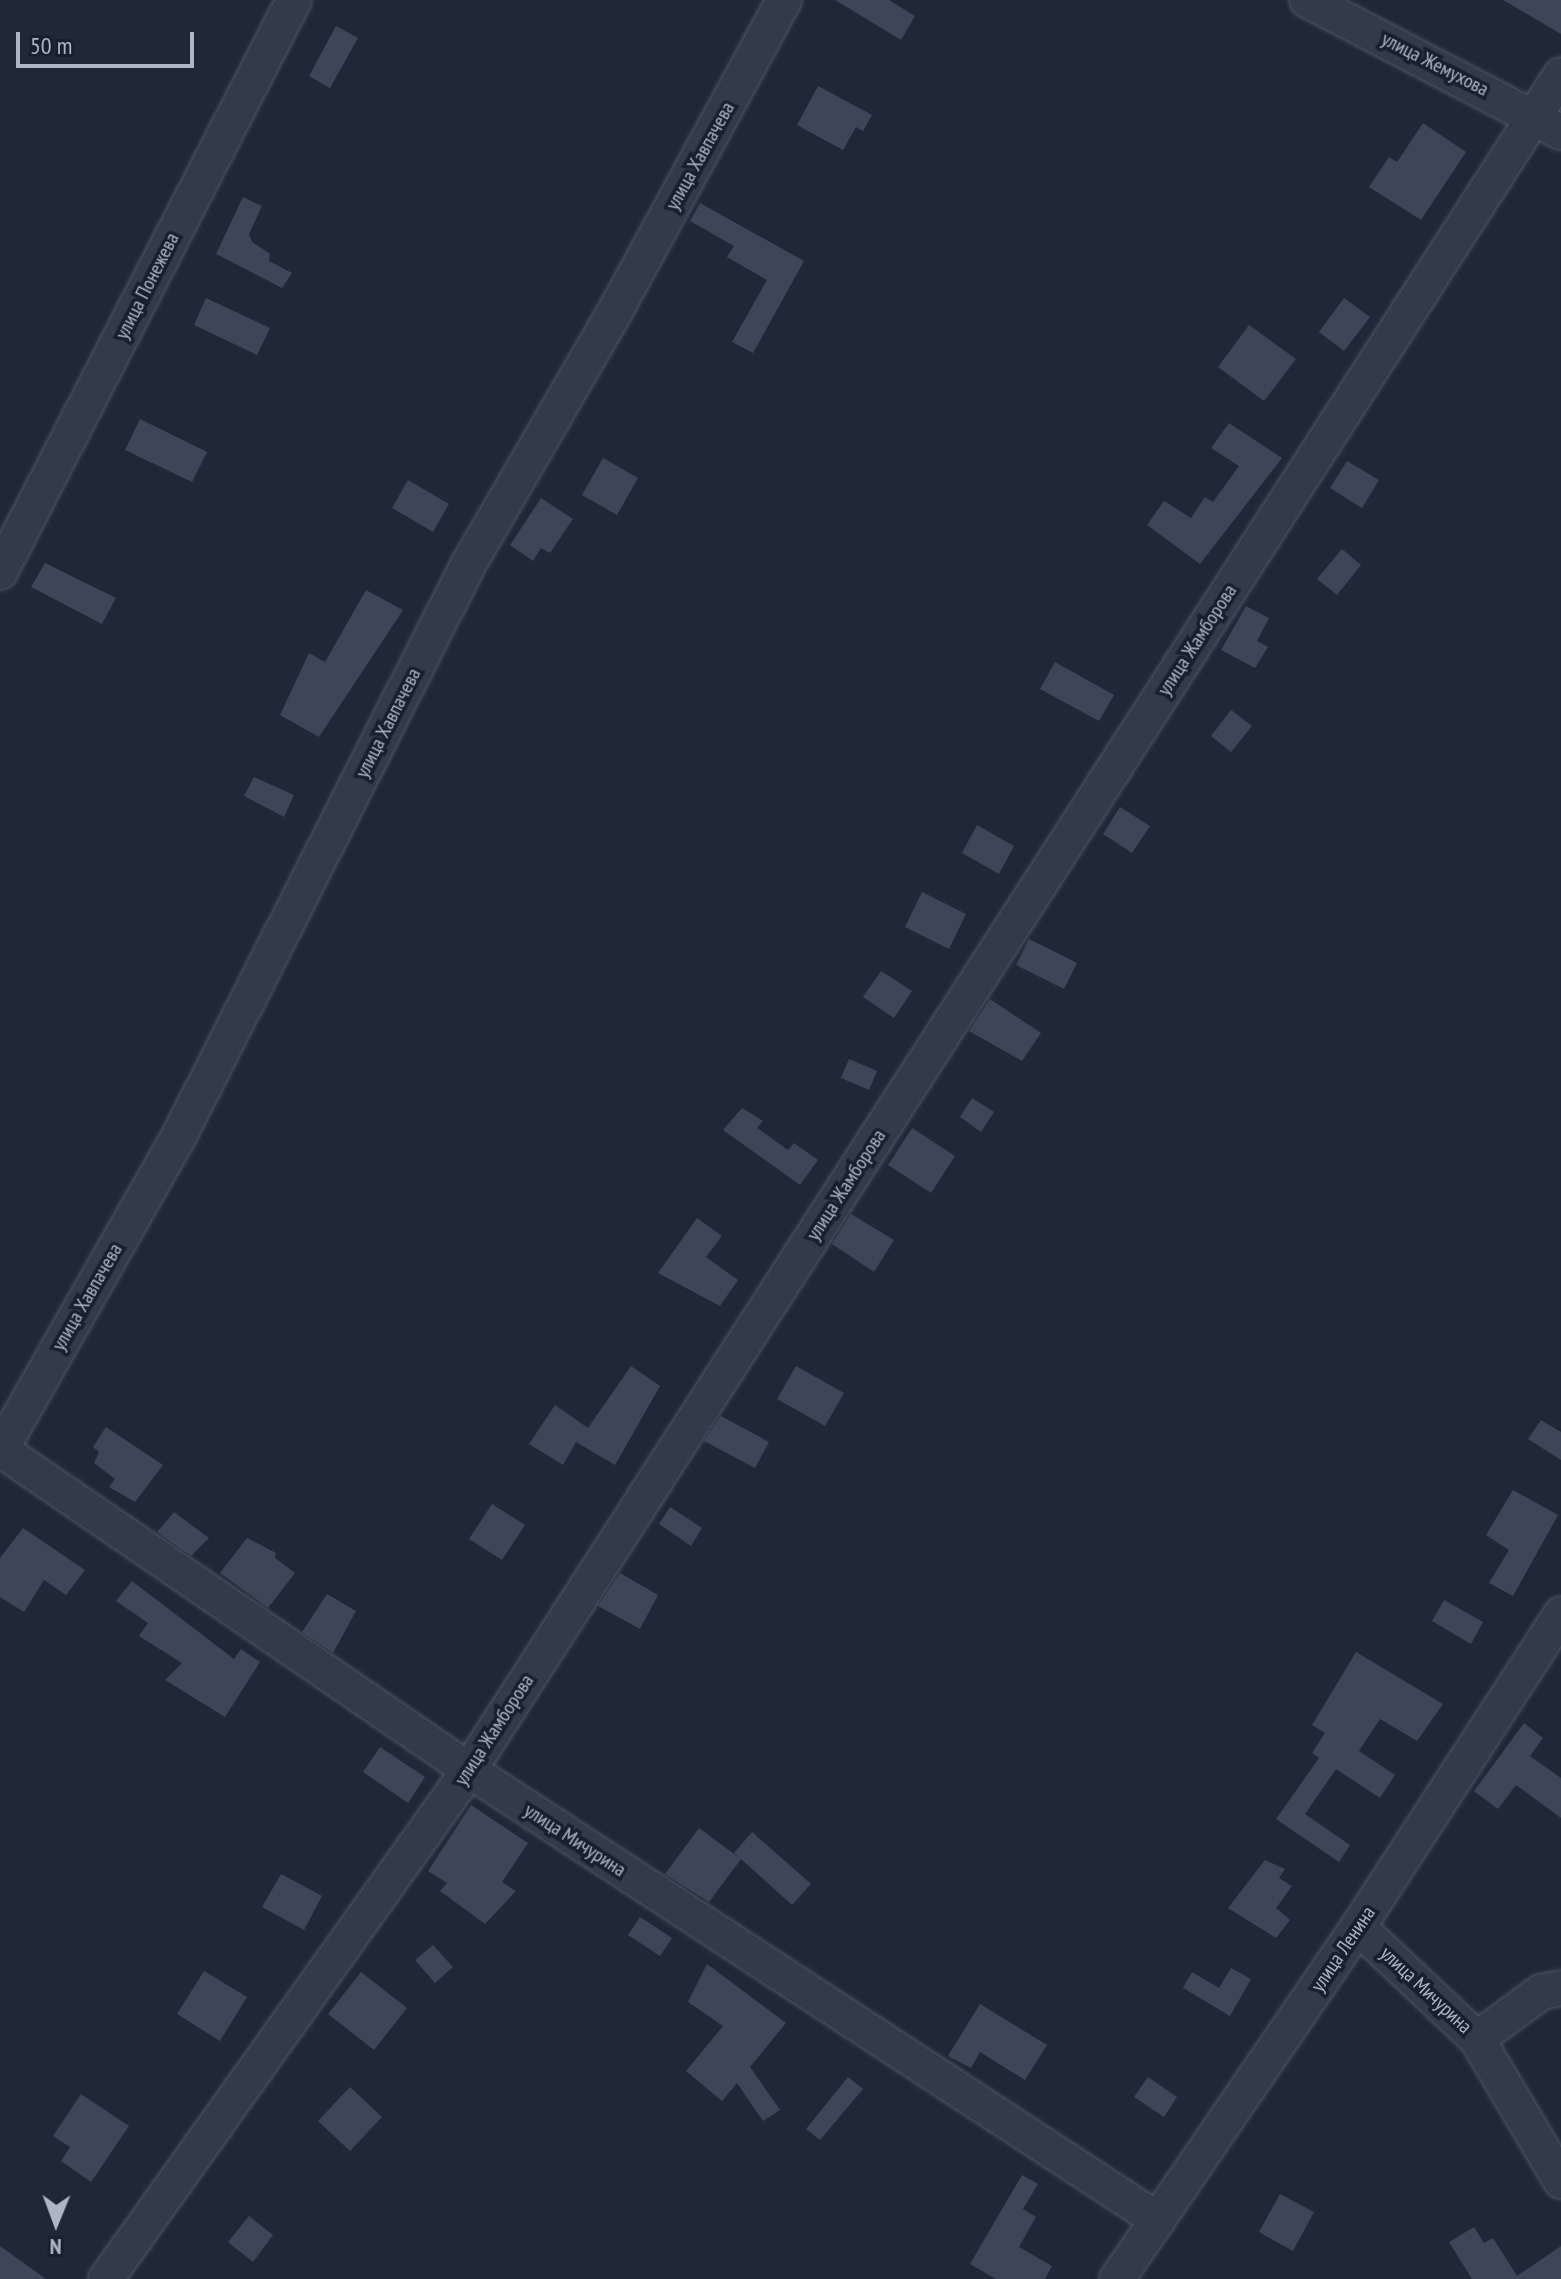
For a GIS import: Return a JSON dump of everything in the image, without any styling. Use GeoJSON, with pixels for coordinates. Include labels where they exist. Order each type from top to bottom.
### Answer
{"type":"FeatureCollection","features":[{"type":"Feature","properties":{"kind":"street","name":"улица Понежева"},"geometry":{"type":"LineString","coordinates":[[0,572],[294,0]]}},
{"type":"Feature","properties":{"kind":"street","name":"улица Хавпачева"},"geometry":{"type":"LineString","coordinates":[[0,1450],[181,1132],[468,565],[618,306],[784,0]]}},
{"type":"Feature","properties":{"kind":"street","name":"улица Жемухова"},"geometry":{"type":"LineString","coordinates":[[1307,0],[1548,123]]}},
{"type":"Feature","properties":{"kind":"street","name":"улица Жамборова"},"geometry":{"type":"LineString","coordinates":[[106,2279],[469,1770],[1548,123],[1561,75]]}},
{"type":"Feature","properties":{"kind":"street","name":"улица Мичурина"},"geometry":{"type":"LineString","coordinates":[[0,1450],[469,1770],[1158,2220]]}},
{"type":"Feature","properties":{"kind":"street","name":"улица Ленина"},"geometry":{"type":"LineString","coordinates":[[1117,2279],[1358,1927],[1561,1614]]}},
{"type":"Feature","properties":{"kind":"street","name":"улица Мичурина"},"geometry":{"type":"LineString","coordinates":[[1358,1927],[1477,2039],[1561,2181]]}},
{"type":"Feature","properties":{"kind":"street"},"geometry":{"type":"LineString","coordinates":[[1477,2039],[1541,1992],[1561,1988]]}},
{"type":"Feature","properties":{"kind":"building"},"geometry":{"type":"Polygon","coordinates":[[[835,0],[889,0],[915,16],[901,40],[835,0]]]}},
{"type":"Feature","properties":{"kind":"building"},"geometry":{"type":"Polygon","coordinates":[[[1503,0],[1561,0],[1561,34],[1503,0]]]}},
{"type":"Feature","properties":{"kind":"building"},"geometry":{"type":"Polygon","coordinates":[[[336,26],[358,38],[330,88],[309,76],[336,26]]]}},
{"type":"Feature","properties":{"kind":"building"},"geometry":{"type":"Polygon","coordinates":[[[818,86],[872,115],[863,131],[856,127],[843,150],[797,125],[818,86]]]}},
{"type":"Feature","properties":{"kind":"building"},"geometry":{"type":"Polygon","coordinates":[[[1423,123],[1466,152],[1421,220],[1369,187],[1389,157],[1397,162],[1423,123]]]}},
{"type":"Feature","properties":{"kind":"building"},"geometry":{"type":"Polygon","coordinates":[[[243,197],[262,206],[249,234],[252,242],[270,254],[269,261],[292,273],[282,288],[216,254],[243,197]]]}},
{"type":"Feature","properties":{"kind":"building"},"geometry":{"type":"Polygon","coordinates":[[[700,203],[804,261],[753,353],[732,342],[767,280],[727,257],[734,246],[690,221],[700,203]]]}},
{"type":"Feature","properties":{"kind":"building"},"geometry":{"type":"Polygon","coordinates":[[[206,298],[270,328],[257,355],[194,325],[206,298]]]}},
{"type":"Feature","properties":{"kind":"building"},"geometry":{"type":"Polygon","coordinates":[[[1344,298],[1370,317],[1344,351],[1319,332],[1344,298]]]}},
{"type":"Feature","properties":{"kind":"building"},"geometry":{"type":"Polygon","coordinates":[[[1249,325],[1296,359],[1264,401],[1218,367],[1249,325]]]}},
{"type":"Feature","properties":{"kind":"building"},"geometry":{"type":"Polygon","coordinates":[[[140,419],[207,452],[192,482],[125,450],[140,419]]]}},
{"type":"Feature","properties":{"kind":"building"},"geometry":{"type":"Polygon","coordinates":[[[1229,423],[1282,458],[1200,564],[1147,525],[1164,501],[1191,518],[1205,497],[1213,502],[1239,466],[1211,448],[1229,423]]]}},
{"type":"Feature","properties":{"kind":"building"},"geometry":{"type":"Polygon","coordinates":[[[603,458],[638,478],[617,515],[582,495],[603,458]]]}},
{"type":"Feature","properties":{"kind":"building"},"geometry":{"type":"Polygon","coordinates":[[[1347,461],[1379,480],[1362,508],[1330,488],[1347,461]]]}},
{"type":"Feature","properties":{"kind":"building"},"geometry":{"type":"Polygon","coordinates":[[[408,480],[449,504],[433,532],[392,508],[408,480]]]}},
{"type":"Feature","properties":{"kind":"building"},"geometry":{"type":"Polygon","coordinates":[[[541,498],[573,519],[550,553],[541,548],[533,561],[510,545],[541,498]]]}},
{"type":"Feature","properties":{"kind":"building"},"geometry":{"type":"Polygon","coordinates":[[[1342,549],[1361,565],[1337,595],[1317,579],[1342,549]]]}},
{"type":"Feature","properties":{"kind":"building"},"geometry":{"type":"Polygon","coordinates":[[[45,563],[116,598],[102,624],[31,587],[45,563]]]}},
{"type":"Feature","properties":{"kind":"building"},"geometry":{"type":"Polygon","coordinates":[[[366,590],[403,610],[319,737],[280,715],[309,653],[325,662],[366,590]]]}},
{"type":"Feature","properties":{"kind":"building"},"geometry":{"type":"Polygon","coordinates":[[[1246,606],[1269,618],[1257,641],[1268,647],[1255,668],[1221,650],[1246,606]]]}},
{"type":"Feature","properties":{"kind":"building"},"geometry":{"type":"Polygon","coordinates":[[[1055,662],[1114,695],[1099,721],[1040,689],[1055,662]]]}},
{"type":"Feature","properties":{"kind":"building"},"geometry":{"type":"Polygon","coordinates":[[[1231,710],[1252,726],[1231,752],[1211,736],[1231,710]]]}},
{"type":"Feature","properties":{"kind":"building"},"geometry":{"type":"Polygon","coordinates":[[[254,777],[294,795],[284,817],[244,796],[254,777]]]}},
{"type":"Feature","properties":{"kind":"building"},"geometry":{"type":"Polygon","coordinates":[[[1120,807],[1150,826],[1132,853],[1103,834],[1120,807]]]}},
{"type":"Feature","properties":{"kind":"building"},"geometry":{"type":"Polygon","coordinates":[[[977,825],[1014,846],[999,874],[962,853],[977,825]]]}},
{"type":"Feature","properties":{"kind":"building"},"geometry":{"type":"Polygon","coordinates":[[[922,892],[966,914],[949,949],[905,927],[922,892]]]}},
{"type":"Feature","properties":{"kind":"building"},"geometry":{"type":"Polygon","coordinates":[[[1029,939],[1077,963],[1064,989],[1016,965],[1029,939]]]}},
{"type":"Feature","properties":{"kind":"building"},"geometry":{"type":"Polygon","coordinates":[[[881,971],[912,991],[894,1018],[863,997],[881,971]]]}},
{"type":"Feature","properties":{"kind":"building"},"geometry":{"type":"Polygon","coordinates":[[[990,999],[1041,1033],[1022,1061],[969,1031],[990,999]]]}},
{"type":"Feature","properties":{"kind":"building"},"geometry":{"type":"Polygon","coordinates":[[[849,1059],[877,1071],[869,1090],[841,1078],[849,1059]]]}},
{"type":"Feature","properties":{"kind":"building"},"geometry":{"type":"Polygon","coordinates":[[[972,1098],[994,1112],[981,1132],[960,1117],[972,1098]]]}},
{"type":"Feature","properties":{"kind":"building"},"geometry":{"type":"Polygon","coordinates":[[[742,1108],[763,1121],[757,1128],[788,1150],[794,1143],[818,1160],[800,1185],[723,1130],[742,1108]]]}},
{"type":"Feature","properties":{"kind":"building"},"geometry":{"type":"Polygon","coordinates":[[[912,1128],[955,1156],[931,1193],[888,1165],[912,1128]]]}},
{"type":"Feature","properties":{"kind":"building"},"geometry":{"type":"Polygon","coordinates":[[[851,1214],[894,1240],[874,1272],[832,1244],[851,1214]]]}},
{"type":"Feature","properties":{"kind":"building"},"geometry":{"type":"Polygon","coordinates":[[[697,1218],[722,1236],[706,1257],[738,1280],[720,1306],[658,1273],[697,1218]]]}},
{"type":"Feature","properties":{"kind":"building"},"geometry":{"type":"Polygon","coordinates":[[[631,1366],[660,1386],[615,1465],[576,1442],[563,1465],[529,1444],[555,1405],[588,1428],[631,1366]]]}},
{"type":"Feature","properties":{"kind":"building"},"geometry":{"type":"Polygon","coordinates":[[[796,1366],[844,1393],[825,1426],[777,1399],[796,1366]]]}},
{"type":"Feature","properties":{"kind":"building"},"geometry":{"type":"Polygon","coordinates":[[[721,1416],[769,1442],[755,1468],[704,1441],[721,1416]]]}},
{"type":"Feature","properties":{"kind":"building"},"geometry":{"type":"Polygon","coordinates":[[[1541,1420],[1561,1432],[1561,1460],[1528,1439],[1541,1420]]]}},
{"type":"Feature","properties":{"kind":"building"},"geometry":{"type":"Polygon","coordinates":[[[106,1427],[163,1465],[135,1502],[109,1487],[115,1479],[94,1463],[99,1452],[93,1447],[106,1427]]]}},
{"type":"Feature","properties":{"kind":"building"},"geometry":{"type":"Polygon","coordinates":[[[1513,1490],[1558,1515],[1513,1596],[1489,1583],[1509,1550],[1486,1535],[1513,1490]]]}},
{"type":"Feature","properties":{"kind":"building"},"geometry":{"type":"Polygon","coordinates":[[[492,1504],[525,1525],[502,1560],[469,1539],[492,1504]]]}},
{"type":"Feature","properties":{"kind":"building"},"geometry":{"type":"Polygon","coordinates":[[[670,1507],[702,1528],[691,1546],[659,1524],[670,1507]]]}},
{"type":"Feature","properties":{"kind":"building"},"geometry":{"type":"Polygon","coordinates":[[[174,1512],[209,1538],[191,1556],[157,1532],[174,1512]]]}},
{"type":"Feature","properties":{"kind":"building"},"geometry":{"type":"Polygon","coordinates":[[[23,1528],[85,1570],[66,1595],[44,1580],[24,1612],[0,1597],[0,1558],[23,1528]]]}},
{"type":"Feature","properties":{"kind":"building"},"geometry":{"type":"Polygon","coordinates":[[[247,1538],[276,1553],[275,1558],[295,1573],[268,1608],[220,1573],[247,1538]]]}},
{"type":"Feature","properties":{"kind":"building"},"geometry":{"type":"Polygon","coordinates":[[[620,1573],[658,1595],[640,1629],[598,1606],[620,1573]]]}},
{"type":"Feature","properties":{"kind":"building"},"geometry":{"type":"Polygon","coordinates":[[[132,1581],[234,1659],[241,1649],[260,1662],[225,1717],[165,1680],[182,1663],[139,1636],[148,1623],[116,1601],[132,1581]]]}},
{"type":"Feature","properties":{"kind":"building"},"geometry":{"type":"Polygon","coordinates":[[[327,1594],[356,1611],[333,1653],[302,1632],[327,1594]]]}},
{"type":"Feature","properties":{"kind":"building"},"geometry":{"type":"Polygon","coordinates":[[[1444,1600],[1483,1622],[1471,1644],[1432,1621],[1444,1600]]]}},
{"type":"Feature","properties":{"kind":"building"},"geometry":{"type":"Polygon","coordinates":[[[1356,1652],[1443,1704],[1417,1741],[1380,1719],[1359,1751],[1395,1775],[1380,1798],[1336,1769],[1305,1814],[1350,1845],[1339,1862],[1276,1819],[1319,1758],[1312,1753],[1325,1733],[1312,1725],[1356,1652]]]}},
{"type":"Feature","properties":{"kind":"building"},"geometry":{"type":"Polygon","coordinates":[[[1524,1723],[1543,1738],[1530,1756],[1561,1778],[1561,1818],[1516,1785],[1498,1809],[1474,1791],[1524,1723]]]}},
{"type":"Feature","properties":{"kind":"building"},"geometry":{"type":"Polygon","coordinates":[[[380,1747],[425,1777],[408,1803],[363,1772],[380,1747]]]}},
{"type":"Feature","properties":{"kind":"building"},"geometry":{"type":"Polygon","coordinates":[[[471,1805],[528,1843],[502,1882],[516,1891],[485,1924],[440,1891],[447,1883],[428,1871],[471,1805]]]}},
{"type":"Feature","properties":{"kind":"building"},"geometry":{"type":"Polygon","coordinates":[[[699,1828],[741,1859],[709,1902],[665,1874],[699,1828]]]}},
{"type":"Feature","properties":{"kind":"building"},"geometry":{"type":"Polygon","coordinates":[[[752,1832],[811,1884],[792,1905],[734,1853],[752,1832]]]}},
{"type":"Feature","properties":{"kind":"building"},"geometry":{"type":"Polygon","coordinates":[[[1265,1860],[1285,1869],[1279,1878],[1292,1886],[1276,1908],[1290,1920],[1276,1938],[1228,1908],[1265,1860]]]}},
{"type":"Feature","properties":{"kind":"building"},"geometry":{"type":"Polygon","coordinates":[[[281,1874],[322,1896],[304,1930],[262,1907],[281,1874]]]}},
{"type":"Feature","properties":{"kind":"building"},"geometry":{"type":"Polygon","coordinates":[[[640,1917],[672,1938],[660,1956],[628,1935],[640,1917]]]}},
{"type":"Feature","properties":{"kind":"building"},"geometry":{"type":"Polygon","coordinates":[[[433,1945],[453,1967],[435,1983],[415,1960],[433,1945]]]}},
{"type":"Feature","properties":{"kind":"building"},"geometry":{"type":"Polygon","coordinates":[[[707,1964],[786,2023],[750,2067],[780,2110],[763,2121],[737,2083],[722,2101],[686,2071],[723,2026],[688,2002],[707,1964]]]}},
{"type":"Feature","properties":{"kind":"building"},"geometry":{"type":"Polygon","coordinates":[[[1231,1968],[1251,1979],[1230,2016],[1183,1988],[1192,1972],[1219,1988],[1231,1968]]]}},
{"type":"Feature","properties":{"kind":"building"},"geometry":{"type":"Polygon","coordinates":[[[204,1971],[247,1997],[220,2041],[177,2014],[204,1971]]]}},
{"type":"Feature","properties":{"kind":"building"},"geometry":{"type":"Polygon","coordinates":[[[361,1972],[407,2008],[374,2050],[328,2014],[361,1972]]]}},
{"type":"Feature","properties":{"kind":"building"},"geometry":{"type":"Polygon","coordinates":[[[980,2004],[1047,2045],[1025,2080],[980,2052],[971,2068],[948,2056],[980,2004]]]}},
{"type":"Feature","properties":{"kind":"building"},"geometry":{"type":"Polygon","coordinates":[[[848,2077],[863,2089],[820,2140],[806,2129],[848,2077]]]}},
{"type":"Feature","properties":{"kind":"building"},"geometry":{"type":"Polygon","coordinates":[[[1148,2077],[1177,2097],[1164,2117],[1134,2097],[1148,2077]]]}},
{"type":"Feature","properties":{"kind":"building"},"geometry":{"type":"Polygon","coordinates":[[[350,2087],[382,2117],[350,2151],[318,2121],[350,2087]]]}},
{"type":"Feature","properties":{"kind":"building"},"geometry":{"type":"Polygon","coordinates":[[[81,2094],[129,2126],[91,2182],[61,2161],[70,2147],[53,2136],[81,2094]]]}},
{"type":"Feature","properties":{"kind":"building"},"geometry":{"type":"Polygon","coordinates":[[[1022,2175],[1038,2184],[1023,2209],[1036,2217],[1019,2247],[1052,2266],[1045,2279],[996,2279],[970,2264],[1022,2175]]]}},
{"type":"Feature","properties":{"kind":"building"},"geometry":{"type":"Polygon","coordinates":[[[1280,2194],[1314,2212],[1293,2251],[1259,2232],[1280,2194]]]}},
{"type":"Feature","properties":{"kind":"building"},"geometry":{"type":"Polygon","coordinates":[[[249,2216],[273,2235],[253,2262],[228,2242],[249,2216]]]}},
{"type":"Feature","properties":{"kind":"building"},"geometry":{"type":"Polygon","coordinates":[[[1474,2227],[1484,2243],[1493,2238],[1517,2276],[1561,2246],[1561,2279],[1472,2279],[1449,2242],[1474,2227]]]}},
{"type":"Feature","properties":{"kind":"building"},"geometry":{"type":"Polygon","coordinates":[[[0,2246],[46,2279],[0,2279],[0,2246]]]}}]}
